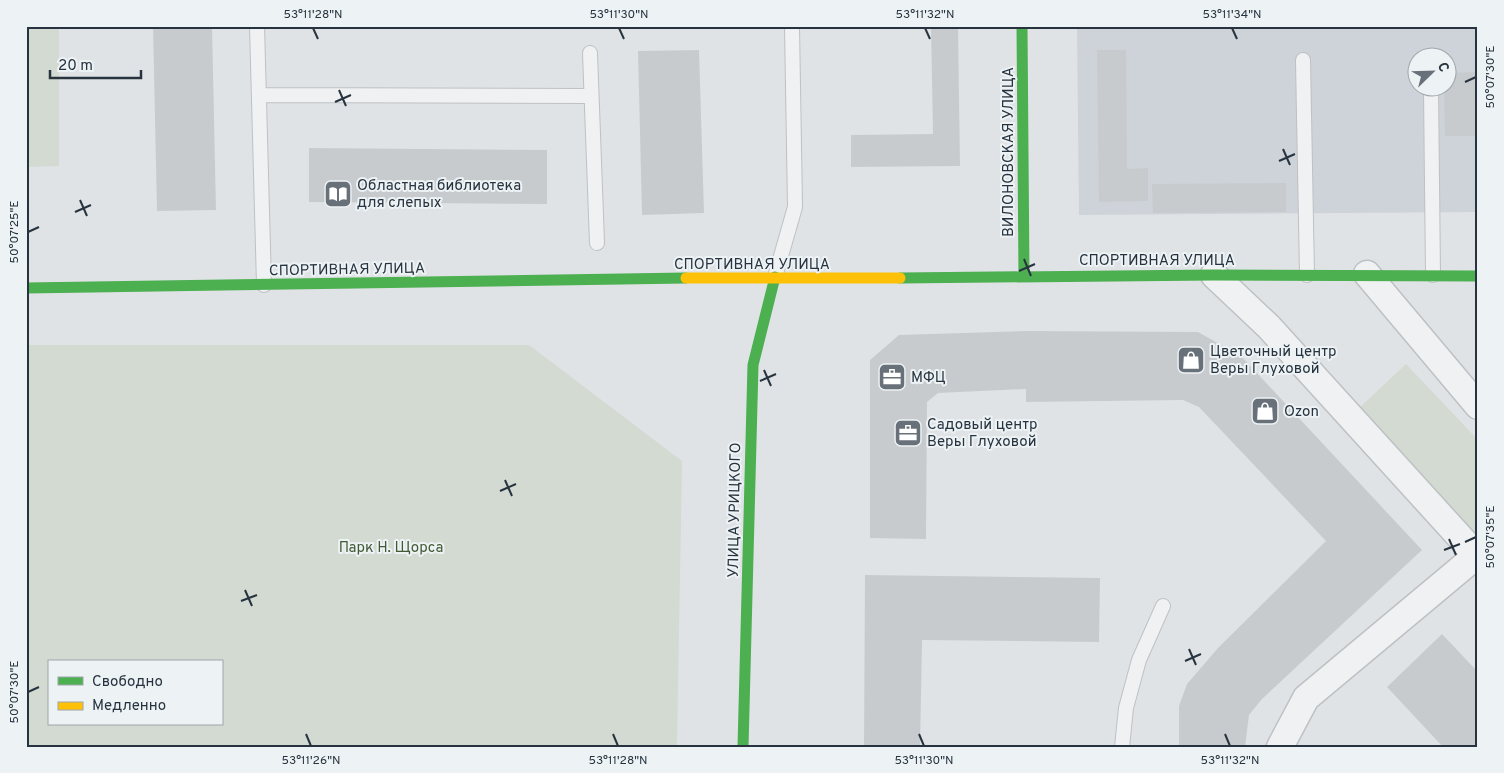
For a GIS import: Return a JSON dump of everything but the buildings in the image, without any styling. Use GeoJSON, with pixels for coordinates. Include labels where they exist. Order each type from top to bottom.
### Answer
{"type":"FeatureCollection","features":[{"type":"Feature","properties":{"kind":"main road","name":"ВИЛОНОВСКАЯ УЛИЦА"},"geometry":{"type":"LineString","coordinates":[[1022,26],[1024,277]]}},
{"type":"Feature","properties":{"kind":"main road","name":"СПОРТИВНАЯ УЛИЦА"},"geometry":{"type":"LineString","coordinates":[[26,288],[775,277],[851,279],[1367,274],[1478,276]]}},
{"type":"Feature","properties":{"kind":"main road","name":"УЛИЦА УРИЦКОГО"},"geometry":{"type":"LineString","coordinates":[[743,747],[752,365],[775,277]]}},
{"type":"Feature","properties":{"kind":"street"},"geometry":{"type":"LineString","coordinates":[[1367,274],[1478,406]]}},
{"type":"Feature","properties":{"kind":"street"},"geometry":{"type":"LineString","coordinates":[[1214,275],[1268,327],[1477,556],[1306,698],[1280,747]]}},
{"type":"Feature","properties":{"kind":"lane"},"geometry":{"type":"LineString","coordinates":[[257,26],[264,285]]}},
{"type":"Feature","properties":{"kind":"lane"},"geometry":{"type":"LineString","coordinates":[[775,277],[795,207],[792,26]]}},
{"type":"Feature","properties":{"kind":"lane"},"geometry":{"type":"LineString","coordinates":[[590,53],[597,243]]}},
{"type":"Feature","properties":{"kind":"lane"},"geometry":{"type":"LineString","coordinates":[[1303,60],[1307,275]]}},
{"type":"Feature","properties":{"kind":"lane"},"geometry":{"type":"LineString","coordinates":[[259,95],[591,96]]}},
{"type":"Feature","properties":{"kind":"lane"},"geometry":{"type":"LineString","coordinates":[[1431,98],[1433,275]]}},
{"type":"Feature","properties":{"kind":"lane"},"geometry":{"type":"LineString","coordinates":[[1122,747],[1126,708],[1139,660],[1163,606]]}},
{"type":"Feature","properties":{"kind":"shaded area"},"geometry":{"type":"Polygon","coordinates":[[[1077,26],[1478,26],[1478,212],[1079,215],[1077,26]]]}},
{"type":"Feature","properties":{"kind":"green space"},"geometry":{"type":"Polygon","coordinates":[[[26,26],[59,26],[59,166],[26,167],[26,26]]]}},
{"type":"Feature","properties":{"kind":"green space"},"geometry":{"type":"Polygon","coordinates":[[[1076,26],[1127,26],[1127,28],[1076,29],[1076,26]]]}},
{"type":"Feature","properties":{"kind":"green space","name":"Парк Н. Щорса"},"geometry":{"type":"Polygon","coordinates":[[[26,345],[529,345],[682,461],[677,747],[26,747],[26,345]]]}},
{"type":"Feature","properties":{"kind":"green space"},"geometry":{"type":"Polygon","coordinates":[[[1406,364],[1478,440],[1478,540],[1357,410],[1406,364]]]}},
{"type":"Feature","properties":{"kind":"traffic: fast"},"geometry":{"type":"LineString","coordinates":[[1022,26],[1024,277]]}},
{"type":"Feature","properties":{"kind":"traffic: fast"},"geometry":{"type":"LineString","coordinates":[[900,278],[1214,275],[1478,276]]}},
{"type":"Feature","properties":{"kind":"traffic: fast"},"geometry":{"type":"LineString","coordinates":[[743,747],[753,365],[775,277]]}},
{"type":"Feature","properties":{"kind":"traffic: fast"},"geometry":{"type":"LineString","coordinates":[[26,288],[686,278]]}},
{"type":"Feature","properties":{"kind":"traffic: slow"},"geometry":{"type":"LineString","coordinates":[[686,278],[900,278]]}},
{"type":"Feature","properties":{"kind":"place","name":"Областная библиотека для слепых"},"geometry":{"type":"Point","coordinates":[338,194]}},
{"type":"Feature","properties":{"kind":"place","name":"Цветочный центр Веры Глуховой"},"geometry":{"type":"Point","coordinates":[1191,360]}},
{"type":"Feature","properties":{"kind":"place","name":"МФЦ"},"geometry":{"type":"Point","coordinates":[892,377]}},
{"type":"Feature","properties":{"kind":"place","name":"Ozon"},"geometry":{"type":"Point","coordinates":[1265,411]}},
{"type":"Feature","properties":{"kind":"place","name":"Садовый центр Веры Глуховой"},"geometry":{"type":"Point","coordinates":[908,433]}}]}
